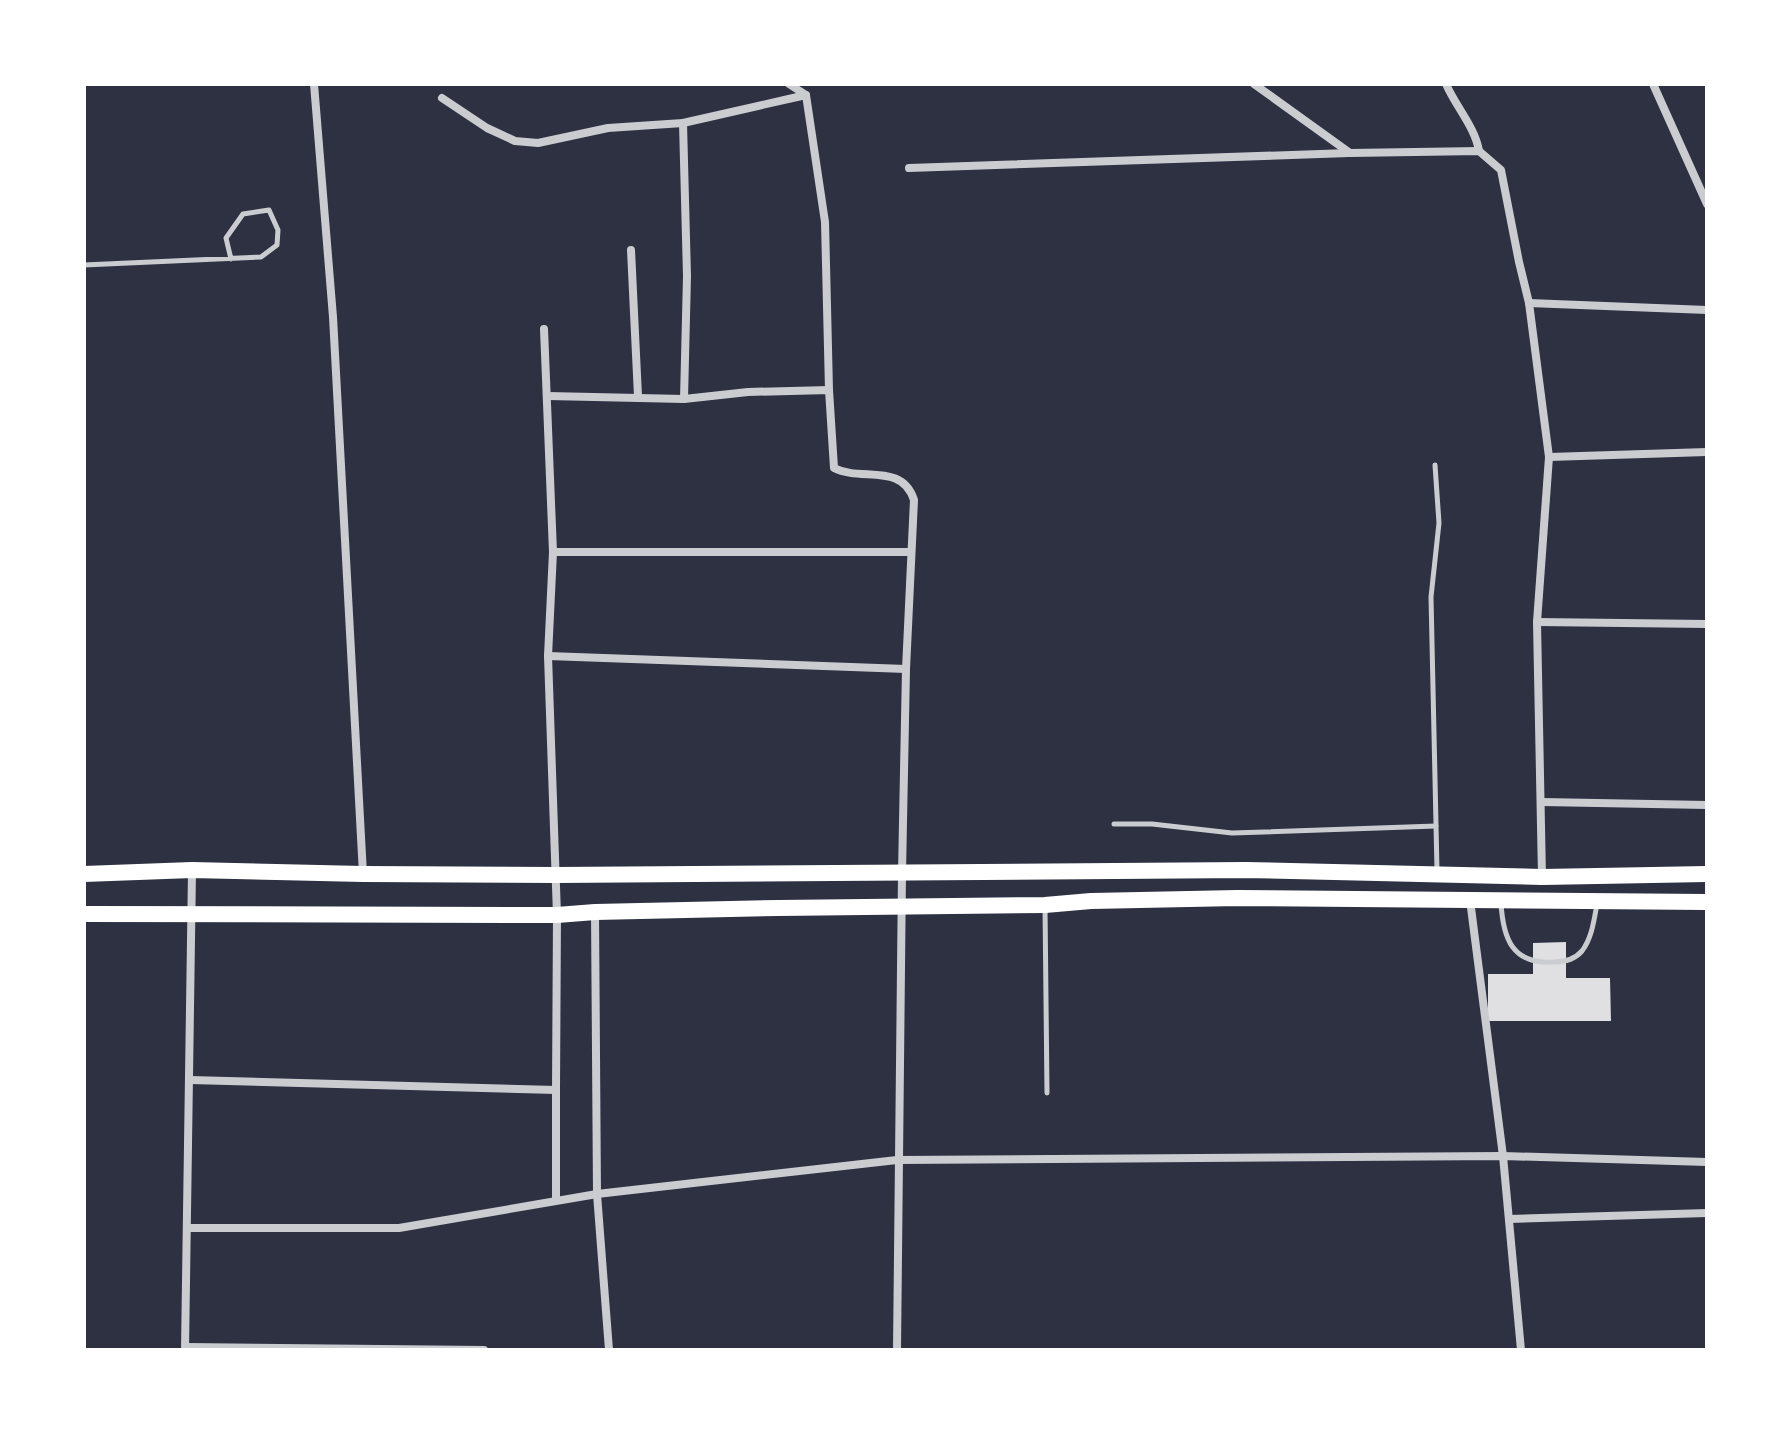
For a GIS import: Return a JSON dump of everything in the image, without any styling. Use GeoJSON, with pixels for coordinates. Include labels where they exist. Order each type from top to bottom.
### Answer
{"type":"FeatureCollection","features":[{"type":"Feature","properties":{"kind":"main road"},"geometry":{"type":"LineString","coordinates":[[84,874],[192,870],[556,875],[1246,870],[1542,877],[1707,874]]}},
{"type":"Feature","properties":{"kind":"main road"},"geometry":{"type":"LineString","coordinates":[[84,914],[557,915],[1238,898],[1707,902]]}},
{"type":"Feature","properties":{"kind":"street"},"geometry":{"type":"LineString","coordinates":[[314,84],[334,333],[363,874]]}},
{"type":"Feature","properties":{"kind":"street"},"geometry":{"type":"LineString","coordinates":[[789,84],[806,95],[825,222],[834,468],[844,472],[882,474],[904,482],[914,500],[906,669],[897,1160],[897,1350]]}},
{"type":"Feature","properties":{"kind":"street"},"geometry":{"type":"LineString","coordinates":[[1254,84],[1350,153]]}},
{"type":"Feature","properties":{"kind":"street"},"geometry":{"type":"LineString","coordinates":[[1446,84],[1477,140],[1479,151],[1501,170],[1529,303],[1549,457],[1537,622],[1542,877]]}},
{"type":"Feature","properties":{"kind":"street"},"geometry":{"type":"LineString","coordinates":[[1653,84],[1707,204]]}},
{"type":"Feature","properties":{"kind":"street"},"geometry":{"type":"LineString","coordinates":[[442,98],[487,128],[515,141],[538,143],[608,128],[683,123],[806,95]]}},
{"type":"Feature","properties":{"kind":"street"},"geometry":{"type":"LineString","coordinates":[[683,123],[687,276],[684,399]]}},
{"type":"Feature","properties":{"kind":"street"},"geometry":{"type":"LineString","coordinates":[[909,168],[1479,151]]}},
{"type":"Feature","properties":{"kind":"street"},"geometry":{"type":"LineString","coordinates":[[631,250],[638,396]]}},
{"type":"Feature","properties":{"kind":"street"},"geometry":{"type":"LineString","coordinates":[[1529,303],[1707,310]]}},
{"type":"Feature","properties":{"kind":"street"},"geometry":{"type":"LineString","coordinates":[[544,329],[553,552],[548,656],[557,915],[556,1200]]}},
{"type":"Feature","properties":{"kind":"street"},"geometry":{"type":"LineString","coordinates":[[548,396],[684,399],[748,392],[829,390]]}},
{"type":"Feature","properties":{"kind":"street"},"geometry":{"type":"LineString","coordinates":[[1549,457],[1707,452]]}},
{"type":"Feature","properties":{"kind":"street"},"geometry":{"type":"LineString","coordinates":[[553,552],[910,552]]}},
{"type":"Feature","properties":{"kind":"street"},"geometry":{"type":"LineString","coordinates":[[1537,622],[1707,624]]}},
{"type":"Feature","properties":{"kind":"street"},"geometry":{"type":"LineString","coordinates":[[548,656],[906,669]]}},
{"type":"Feature","properties":{"kind":"street"},"geometry":{"type":"LineString","coordinates":[[1542,802],[1707,805]]}},
{"type":"Feature","properties":{"kind":"street"},"geometry":{"type":"LineString","coordinates":[[192,870],[186,1349],[484,1350]]}},
{"type":"Feature","properties":{"kind":"street"},"geometry":{"type":"LineString","coordinates":[[1470,900],[1503,1156],[1521,1350]]}},
{"type":"Feature","properties":{"kind":"street"},"geometry":{"type":"LineString","coordinates":[[595,912],[597,1194],[609,1350]]}},
{"type":"Feature","properties":{"kind":"street"},"geometry":{"type":"LineString","coordinates":[[190,1080],[556,1090]]}},
{"type":"Feature","properties":{"kind":"street"},"geometry":{"type":"LineString","coordinates":[[188,1228],[399,1228],[597,1194],[897,1160],[1503,1156],[1707,1162]]}},
{"type":"Feature","properties":{"kind":"street"},"geometry":{"type":"LineString","coordinates":[[1509,1219],[1707,1213]]}},
{"type":"Feature","properties":{"kind":"lane"},"geometry":{"type":"LineString","coordinates":[[84,265],[231,259],[261,257],[277,245],[278,230],[269,210],[243,214],[226,238],[231,259]]}},
{"type":"Feature","properties":{"kind":"lane"},"geometry":{"type":"LineString","coordinates":[[1435,465],[1439,523],[1431,597],[1437,875]]}},
{"type":"Feature","properties":{"kind":"lane"},"geometry":{"type":"LineString","coordinates":[[1114,824],[1152,824],[1232,833],[1436,826]]}},
{"type":"Feature","properties":{"kind":"lane"},"geometry":{"type":"LineString","coordinates":[[1501,902],[1502,923],[1513,948],[1525,958],[1549,963],[1567,960],[1580,953],[1593,927],[1597,902]]}},
{"type":"Feature","properties":{"kind":"lane"},"geometry":{"type":"LineString","coordinates":[[1045,905],[1047,1093]]}},
{"type":"Feature","properties":{"kind":"building"},"geometry":{"type":"Polygon","coordinates":[[[1566,942],[1566,978],[1610,978],[1611,1021],[1488,1021],[1488,974],[1533,974],[1533,943],[1566,942]]]}}]}
